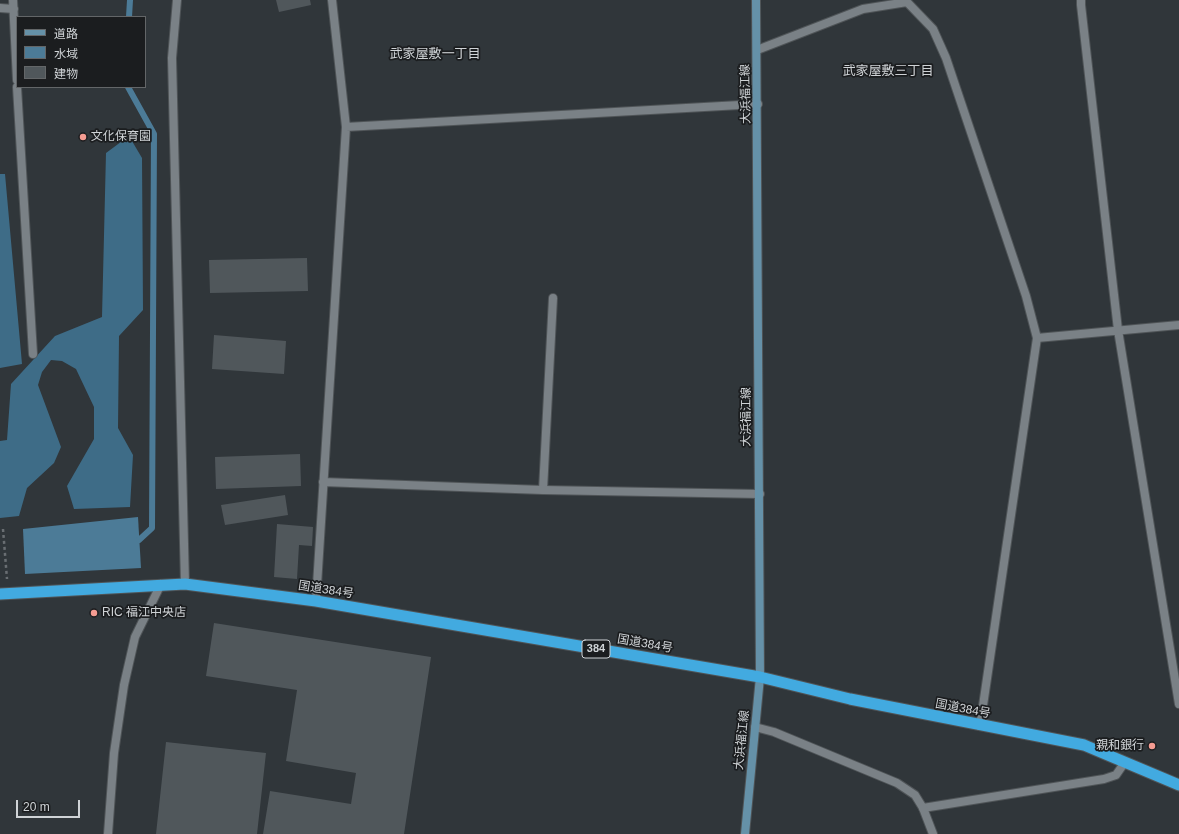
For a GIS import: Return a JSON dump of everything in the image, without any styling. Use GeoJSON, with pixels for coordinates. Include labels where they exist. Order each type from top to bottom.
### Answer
{"type":"FeatureCollection","features":[{"type":"Feature","properties":{"kind":"highway","name":"国道384号"},"geometry":{"type":"LineString","coordinates":[[4,594],[161,584],[185,584],[316,601],[760,677],[850,699],[980,726],[1084,745],[1179,785]]}},
{"type":"Feature","properties":{"kind":"main road","name":"大浜福江線"},"geometry":{"type":"LineString","coordinates":[[745,834],[760,677],[758,104],[756,0]]}},
{"type":"Feature","properties":{"kind":"street"},"geometry":{"type":"LineString","coordinates":[[13,0],[16,56]]}},
{"type":"Feature","properties":{"kind":"street"},"geometry":{"type":"LineString","coordinates":[[177,0],[172,58],[185,584]]}},
{"type":"Feature","properties":{"kind":"street"},"geometry":{"type":"LineString","coordinates":[[316,601],[346,127],[332,0]]}},
{"type":"Feature","properties":{"kind":"street"},"geometry":{"type":"LineString","coordinates":[[1081,0],[1118,330],[1179,704]]}},
{"type":"Feature","properties":{"kind":"street"},"geometry":{"type":"LineString","coordinates":[[757,50],[863,9],[908,1],[933,29],[946,58],[1026,296],[1036,338],[980,726]]}},
{"type":"Feature","properties":{"kind":"street"},"geometry":{"type":"LineString","coordinates":[[0,8],[14,9]]}},
{"type":"Feature","properties":{"kind":"street"},"geometry":{"type":"LineString","coordinates":[[17,88],[33,354]]}},
{"type":"Feature","properties":{"kind":"street"},"geometry":{"type":"LineString","coordinates":[[346,127],[758,104]]}},
{"type":"Feature","properties":{"kind":"street"},"geometry":{"type":"LineString","coordinates":[[543,490],[553,298]]}},
{"type":"Feature","properties":{"kind":"street"},"geometry":{"type":"LineString","coordinates":[[1036,338],[1179,325]]}},
{"type":"Feature","properties":{"kind":"street"},"geometry":{"type":"LineString","coordinates":[[324,482],[543,490],[760,494]]}},
{"type":"Feature","properties":{"kind":"street"},"geometry":{"type":"LineString","coordinates":[[108,834],[114,753],[124,685],[135,637],[161,584]]}},
{"type":"Feature","properties":{"kind":"street"},"geometry":{"type":"LineString","coordinates":[[755,727],[774,732],[897,783],[915,795],[923,808],[933,834]]}},
{"type":"Feature","properties":{"kind":"street"},"geometry":{"type":"LineString","coordinates":[[923,808],[1104,779],[1116,775],[1125,762]]}},
{"type":"Feature","properties":{"kind":"path"},"geometry":{"type":"LineString","coordinates":[[3,530],[4,594]]}},
{"type":"Feature","properties":{"kind":"shaded area"},"geometry":{"type":"Polygon","coordinates":[[[129,136],[142,158],[143,310],[119,336],[118,428],[133,455],[130,507],[74,509],[67,486],[94,439],[94,407],[76,369],[62,361],[51,360],[42,372],[38,385],[61,447],[54,463],[27,488],[19,516],[0,518],[0,441],[7,440],[11,384],[55,336],[102,317],[106,153],[129,136]]]}},
{"type":"Feature","properties":{"kind":"shaded area"},"geometry":{"type":"Polygon","coordinates":[[[0,174],[5,174],[22,364],[0,368],[0,174]]]}},
{"type":"Feature","properties":{"kind":"water"},"geometry":{"type":"Polygon","coordinates":[[[138,517],[141,568],[25,574],[23,529],[138,517]]]}},
{"type":"Feature","properties":{"kind":"building"},"geometry":{"type":"Polygon","coordinates":[[[276,0],[310,0],[311,5],[279,12],[276,0]]]}},
{"type":"Feature","properties":{"kind":"building"},"geometry":{"type":"Polygon","coordinates":[[[307,258],[308,291],[210,293],[209,260],[307,258]]]}},
{"type":"Feature","properties":{"kind":"building"},"geometry":{"type":"Polygon","coordinates":[[[214,335],[286,341],[284,374],[212,369],[214,335]]]}},
{"type":"Feature","properties":{"kind":"building"},"geometry":{"type":"Polygon","coordinates":[[[300,454],[301,486],[216,489],[215,457],[300,454]]]}},
{"type":"Feature","properties":{"kind":"building"},"geometry":{"type":"Polygon","coordinates":[[[285,495],[288,515],[225,525],[221,505],[285,495]]]}},
{"type":"Feature","properties":{"kind":"building"},"geometry":{"type":"Polygon","coordinates":[[[277,524],[313,527],[312,546],[299,545],[297,579],[274,577],[277,524]]]}},
{"type":"Feature","properties":{"kind":"building"},"geometry":{"type":"Polygon","coordinates":[[[214,623],[431,657],[404,834],[263,834],[270,791],[351,804],[356,773],[286,761],[297,690],[206,676],[214,623]]]}},
{"type":"Feature","properties":{"kind":"building"},"geometry":{"type":"Polygon","coordinates":[[[166,742],[266,753],[257,834],[156,834],[166,742]]]}},
{"type":"Feature","properties":{"kind":"waterway"},"geometry":{"type":"LineString","coordinates":[[129,16],[130,0]]}},
{"type":"Feature","properties":{"kind":"waterway"},"geometry":{"type":"LineString","coordinates":[[129,88],[154,134],[152,528],[139,540]]}},
{"type":"Feature","properties":{"kind":"place","name":"文化保育園"},"geometry":{"type":"Point","coordinates":[83,137]}},
{"type":"Feature","properties":{"kind":"place","name":"RIC 福江中央店"},"geometry":{"type":"Point","coordinates":[94,613]}},
{"type":"Feature","properties":{"kind":"place","name":"親和銀行"},"geometry":{"type":"Point","coordinates":[1152,746]}},
{"type":"Feature","properties":{"kind":"district","name":"武家屋敷一丁目"},"geometry":{"type":"Point","coordinates":[435,54]}},
{"type":"Feature","properties":{"kind":"district","name":"武家屋敷三丁目"},"geometry":{"type":"Point","coordinates":[888,71]}}]}
